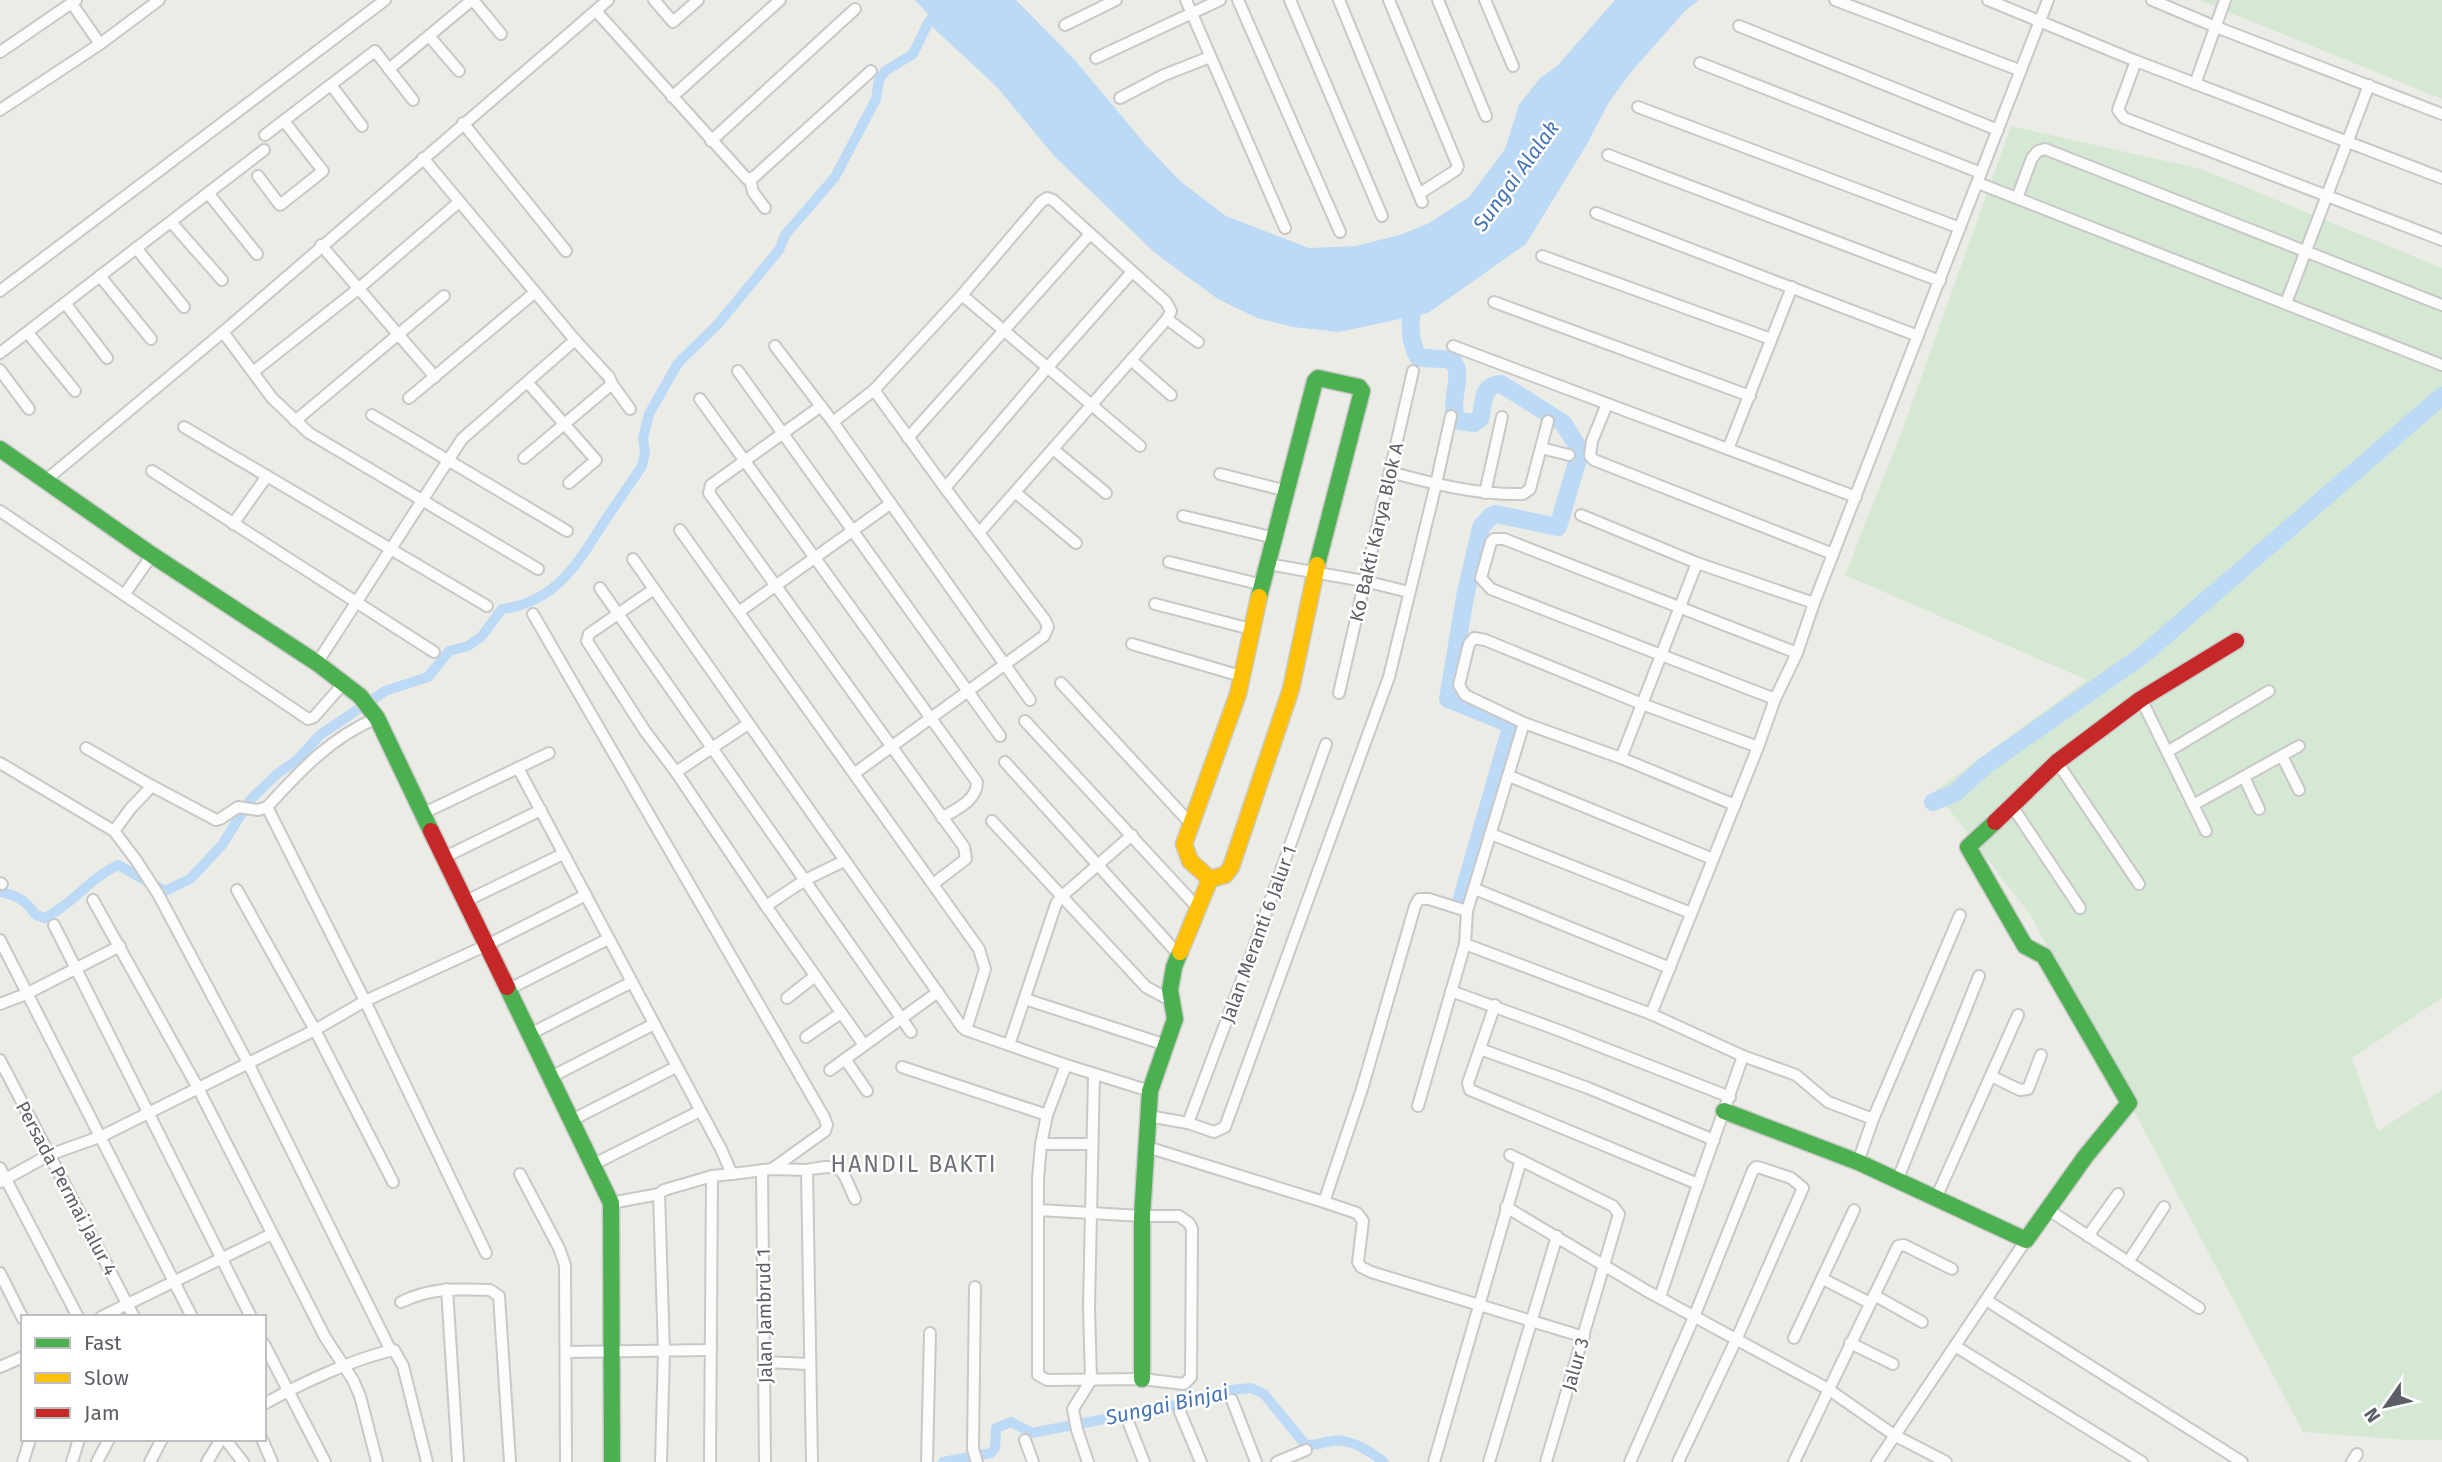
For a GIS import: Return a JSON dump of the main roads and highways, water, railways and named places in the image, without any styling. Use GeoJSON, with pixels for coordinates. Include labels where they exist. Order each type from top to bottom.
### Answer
{"type":"FeatureCollection","features":[{"type":"Feature","properties":{"kind":"water","name":"Sungai Alalak"},"geometry":{"type":"Polygon","coordinates":[[[915,0],[1016,0],[1074,59],[1145,144],[1180,181],[1226,216],[1309,248],[1356,246],[1403,234],[1429,223],[1469,197],[1505,149],[1519,105],[1540,78],[1557,66],[1615,0],[1699,0],[1685,11],[1632,71],[1609,102],[1587,144],[1526,244],[1428,313],[1339,332],[1293,327],[1257,318],[1218,299],[1155,253],[1054,156],[997,87],[928,23],[935,22],[915,0]]]}},
{"type":"Feature","properties":{"kind":"waterway"},"geometry":{"type":"LineString","coordinates":[[0,892],[21,899],[36,915],[45,918],[118,865],[165,891],[190,879],[222,845],[250,800],[277,774],[297,760],[320,735],[385,691],[428,677],[449,651],[468,646],[481,637],[502,609],[536,599],[562,580],[583,554],[642,466],[645,453],[643,438],[649,414],[678,363],[718,324],[779,250],[785,235],[835,177],[876,99],[879,80],[885,71],[913,54],[928,23],[945,0]]}},
{"type":"Feature","properties":{"kind":"waterway"},"geometry":{"type":"LineString","coordinates":[[1416,294],[1412,310],[1412,341],[1418,357],[1450,360],[1456,367],[1454,406],[1459,421],[1474,423],[1480,419],[1486,391],[1501,384],[1563,423],[1578,447],[1578,459],[1558,527],[1496,514],[1481,527],[1465,597],[1448,699],[1505,722],[1510,731],[1462,898]]}},
{"type":"Feature","properties":{"kind":"waterway"},"geometry":{"type":"LineString","coordinates":[[1933,802],[1955,793],[1986,765],[2143,655],[2442,396]]}},
{"type":"Feature","properties":{"kind":"waterway","name":"Sungai Binjai"},"geometry":{"type":"LineString","coordinates":[[943,1462],[991,1453],[995,1448],[996,1428],[1011,1422],[1032,1433],[1251,1388],[1264,1394],[1305,1444],[1345,1442],[1366,1450],[1384,1462]]}},
{"type":"Feature","properties":{"kind":"district","name":"HANDIL BAKTI"},"geometry":{"type":"Point","coordinates":[914,1164]}}]}
